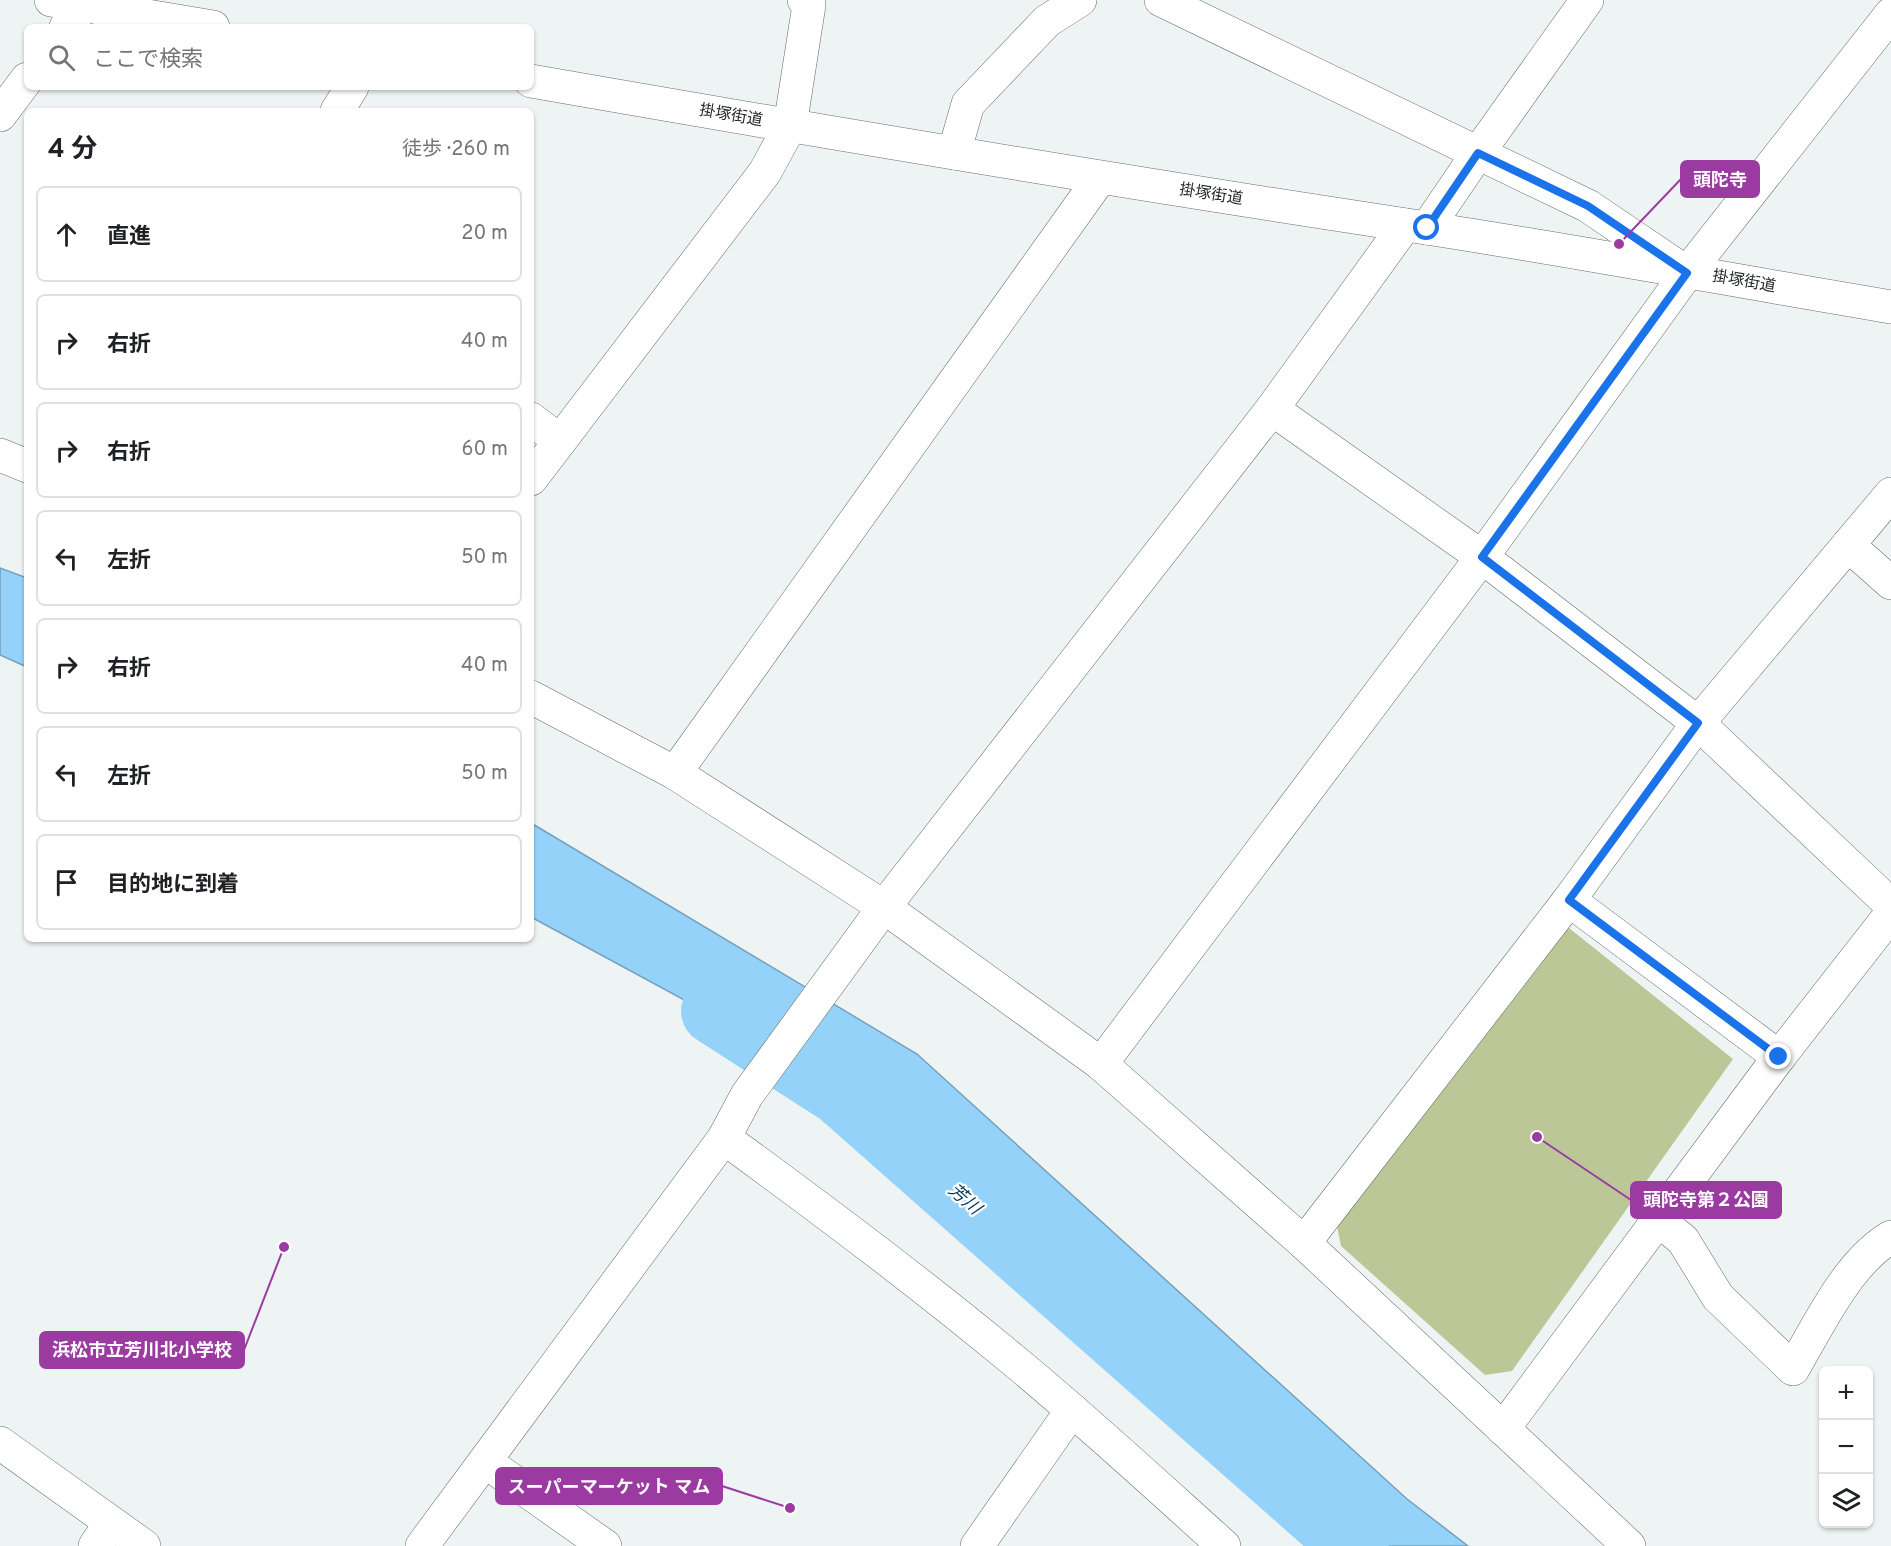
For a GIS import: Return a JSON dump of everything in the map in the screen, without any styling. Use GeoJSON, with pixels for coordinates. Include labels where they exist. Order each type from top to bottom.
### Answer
{"type":"FeatureCollection","features":[{"type":"Feature","properties":{"kind":"main road"},"geometry":{"type":"LineString","coordinates":[[534,475],[765,172],[790,126],[809,5],[804,0]]}},
{"type":"Feature","properties":{"kind":"main road"},"geometry":{"type":"LineString","coordinates":[[954,153],[968,104],[1047,21],[1080,0]]}},
{"type":"Feature","properties":{"kind":"main road"},"geometry":{"type":"LineString","coordinates":[[1161,0],[1588,206],[1687,273]]}},
{"type":"Feature","properties":{"kind":"main road"},"geometry":{"type":"LineString","coordinates":[[422,1546],[724,1138],[747,1095],[884,907],[1272,409],[1416,227],[1478,153],[1587,0]]}},
{"type":"Feature","properties":{"kind":"main road"},"geometry":{"type":"LineString","coordinates":[[67,11],[149,8],[203,24]]}},
{"type":"Feature","properties":{"kind":"main road"},"geometry":{"type":"LineString","coordinates":[[1101,1065],[1482,557],[1687,273],[1891,14]]}},
{"type":"Feature","properties":{"kind":"main road","name":"掛塚街道"},"geometry":{"type":"LineString","coordinates":[[534,82],[1100,178],[1416,227],[1891,307]]}},
{"type":"Feature","properties":{"kind":"main road"},"geometry":{"type":"LineString","coordinates":[[0,115],[24,83]]}},
{"type":"Feature","properties":{"kind":"main road"},"geometry":{"type":"LineString","coordinates":[[339,108],[350,90]]}},
{"type":"Feature","properties":{"kind":"main road"},"geometry":{"type":"LineString","coordinates":[[675,773],[1100,178]]}},
{"type":"Feature","properties":{"kind":"main road"},"geometry":{"type":"LineString","coordinates":[[1272,409],[1482,557],[1698,723],[1891,904]]}},
{"type":"Feature","properties":{"kind":"main road"},"geometry":{"type":"LineString","coordinates":[[534,421],[560,441]]}},
{"type":"Feature","properties":{"kind":"main road"},"geometry":{"type":"LineString","coordinates":[[0,455],[24,465]]}},
{"type":"Feature","properties":{"kind":"main road"},"geometry":{"type":"LineString","coordinates":[[1305,1243],[1569,900],[1698,723],[1891,494]]}},
{"type":"Feature","properties":{"kind":"main road"},"geometry":{"type":"LineString","coordinates":[[1848,545],[1891,583]]}},
{"type":"Feature","properties":{"kind":"main road"},"geometry":{"type":"LineString","coordinates":[[534,699],[675,773],[884,907],[1101,1065],[1305,1243],[1629,1546]]}},
{"type":"Feature","properties":{"kind":"main road"},"geometry":{"type":"LineString","coordinates":[[1569,900],[1779,1057]]}},
{"type":"Feature","properties":{"kind":"main road"},"geometry":{"type":"LineString","coordinates":[[1503,1429],[1779,1057],[1891,914]]}},
{"type":"Feature","properties":{"kind":"main road"},"geometry":{"type":"LineString","coordinates":[[724,1138],[844,1225],[1013,1360],[1224,1546]]}},
{"type":"Feature","properties":{"kind":"main road"},"geometry":{"type":"LineString","coordinates":[[1658,1220],[1683,1240],[1718,1297],[1793,1369],[1855,1267],[1880,1243],[1891,1237]]}},
{"type":"Feature","properties":{"kind":"main road"},"geometry":{"type":"LineString","coordinates":[[977,1546],[1072,1410]]}},
{"type":"Feature","properties":{"kind":"main road"},"geometry":{"type":"LineString","coordinates":[[0,1443],[103,1535],[144,1546]]}},
{"type":"Feature","properties":{"kind":"main road"},"geometry":{"type":"LineString","coordinates":[[486,1462],[605,1546]]}},
{"type":"Feature","properties":{"kind":"green space"},"geometry":{"type":"Polygon","coordinates":[[[1564,924],[1733,1059],[1512,1371],[1485,1375],[1341,1246],[1335,1216],[1564,924]]]}},
{"type":"Feature","properties":{"kind":"water"},"geometry":{"type":"Polygon","coordinates":[[[0,568],[24,577],[24,666],[0,655],[0,568]]]}},
{"type":"Feature","properties":{"kind":"water"},"geometry":{"type":"Polygon","coordinates":[[[534,825],[917,1054],[1407,1499],[1468,1546],[1357,1546],[869,1100],[534,919],[534,825]]]}},
{"type":"Feature","properties":{"kind":"waterway","name":"芳川"},"geometry":{"type":"LineString","coordinates":[[715,1011],[841,1092],[1355,1546]]}},
{"type":"Feature","properties":{"kind":"place","name":"頭陀寺"},"geometry":{"type":"Point","coordinates":[1619,244]}},
{"type":"Feature","properties":{"kind":"place","name":"頭陀寺第２公園"},"geometry":{"type":"Point","coordinates":[1537,1137]}},
{"type":"Feature","properties":{"kind":"place","name":"浜松市立芳川北小学校"},"geometry":{"type":"Point","coordinates":[284,1247]}},
{"type":"Feature","properties":{"kind":"place","name":"スーパーマーケット マム"},"geometry":{"type":"Point","coordinates":[790,1508]}},
{"type":"Feature","properties":{"kind":"route"},"geometry":{"type":"LineString","coordinates":[[1427,228],[1478,153],[1588,206],[1687,273],[1482,557],[1698,723],[1569,900],[1779,1057]]}}]}
